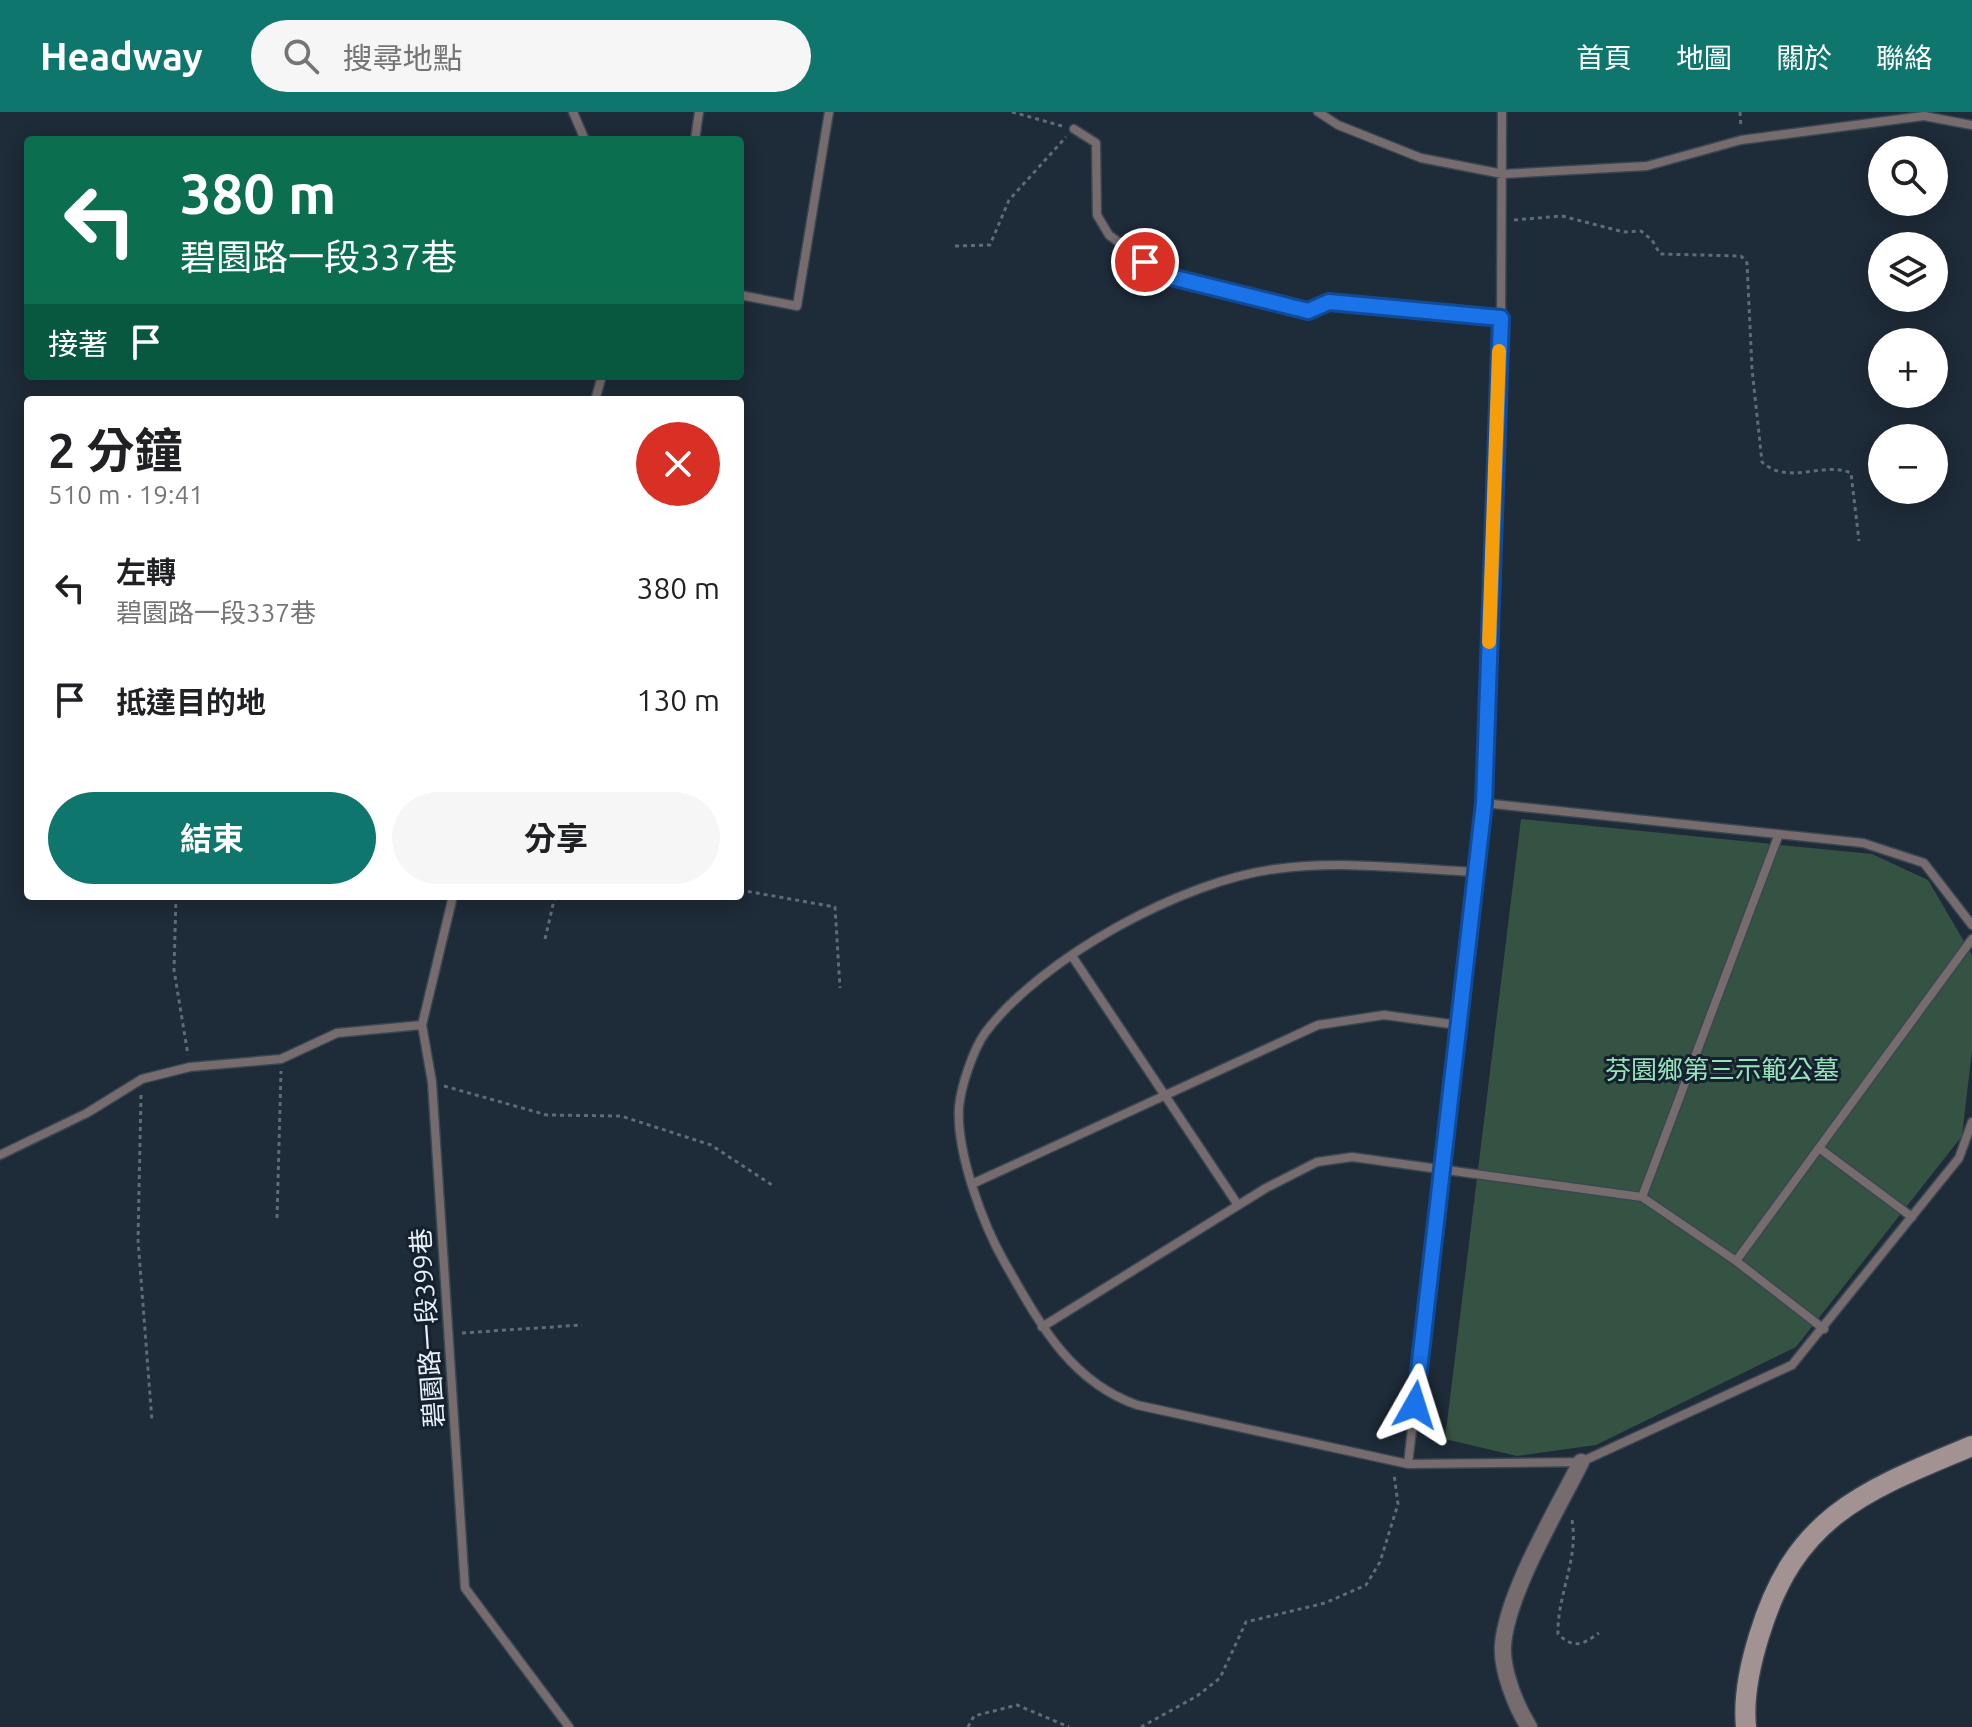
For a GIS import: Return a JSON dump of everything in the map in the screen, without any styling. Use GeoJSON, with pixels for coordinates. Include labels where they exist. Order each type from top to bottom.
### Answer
{"type":"FeatureCollection","features":[{"type":"Feature","properties":{"kind":"main road"},"geometry":{"type":"LineString","coordinates":[[1746,1727],[1749,1669],[1772,1593],[1814,1530],[1854,1500],[1972,1446]]}},
{"type":"Feature","properties":{"kind":"street"},"geometry":{"type":"LineString","coordinates":[[1527,1725],[1507,1673],[1503,1646],[1514,1603],[1581,1462]]}},
{"type":"Feature","properties":{"kind":"street"},"geometry":{"type":"LineString","coordinates":[[1733,1727],[1747,1695]]}},
{"type":"Feature","properties":{"kind":"lane"},"geometry":{"type":"LineString","coordinates":[[573,112],[583,136]]}},
{"type":"Feature","properties":{"kind":"lane"},"geometry":{"type":"LineString","coordinates":[[696,136],[699,112]]}},
{"type":"Feature","properties":{"kind":"lane"},"geometry":{"type":"LineString","coordinates":[[744,296],[797,306],[829,112]]}},
{"type":"Feature","properties":{"kind":"lane"},"geometry":{"type":"LineString","coordinates":[[1318,112],[1338,125],[1421,158],[1503,174],[1647,166],[1741,140],[1924,116],[1972,125]]}},
{"type":"Feature","properties":{"kind":"lane"},"geometry":{"type":"LineString","coordinates":[[1408,1464],[1484,803],[1501,318],[1502,112]]}},
{"type":"Feature","properties":{"kind":"lane"},"geometry":{"type":"LineString","coordinates":[[1074,129],[1096,143],[1097,215],[1109,235],[1163,275],[1308,311],[1329,302],[1501,318]]}},
{"type":"Feature","properties":{"kind":"lane"},"geometry":{"type":"LineString","coordinates":[[1484,803],[1863,843],[1924,863],[1972,925]]}},
{"type":"Feature","properties":{"kind":"lane"},"geometry":{"type":"LineString","coordinates":[[1642,1197],[1779,834]]}},
{"type":"Feature","properties":{"kind":"lane"},"geometry":{"type":"LineString","coordinates":[[1476,872],[1355,866],[1275,869],[1191,891],[1128,920],[1072,956],[1022,995],[984,1034],[959,1106],[972,1184],[997,1249],[1042,1327],[1070,1362],[1108,1395],[1137,1405],[1408,1464],[1581,1462],[1792,1365],[1959,1158],[1972,1122]]}},
{"type":"Feature","properties":{"kind":"lane","name":"碧園路一段399巷"},"geometry":{"type":"LineString","coordinates":[[452,900],[422,1025],[432,1082],[465,1588],[569,1727]]}},
{"type":"Feature","properties":{"kind":"lane"},"geometry":{"type":"LineString","coordinates":[[1736,1261],[1972,939]]}},
{"type":"Feature","properties":{"kind":"lane"},"geometry":{"type":"LineString","coordinates":[[1072,956],[1238,1205]]}},
{"type":"Feature","properties":{"kind":"lane"},"geometry":{"type":"LineString","coordinates":[[972,1184],[1318,1025],[1384,1015],[1458,1025]]}},
{"type":"Feature","properties":{"kind":"lane"},"geometry":{"type":"LineString","coordinates":[[0,1155],[87,1113],[142,1079],[190,1067],[281,1059],[337,1033],[422,1025]]}},
{"type":"Feature","properties":{"kind":"lane"},"geometry":{"type":"LineString","coordinates":[[1819,1148],[1912,1217]]}},
{"type":"Feature","properties":{"kind":"lane"},"geometry":{"type":"LineString","coordinates":[[1042,1327],[1238,1205],[1317,1162],[1334,1158],[1441,1168],[1642,1197],[1736,1261],[1824,1329]]}},
{"type":"Feature","properties":{"kind":"path"},"geometry":{"type":"LineString","coordinates":[[955,246],[990,245],[1009,200],[1074,129],[1012,112]]}},
{"type":"Feature","properties":{"kind":"path"},"geometry":{"type":"LineString","coordinates":[[1502,221],[1562,216],[1624,232],[1641,231],[1660,254],[1741,256],[1747,263],[1762,462],[1770,469],[1791,472],[1808,474],[1837,467],[1851,473],[1859,541]]}},
{"type":"Feature","properties":{"kind":"path"},"geometry":{"type":"LineString","coordinates":[[744,891],[835,907],[840,988]]}},
{"type":"Feature","properties":{"kind":"path"},"geometry":{"type":"LineString","coordinates":[[176,900],[174,970],[190,1067]]}},
{"type":"Feature","properties":{"kind":"path"},"geometry":{"type":"LineString","coordinates":[[545,939],[554,900]]}},
{"type":"Feature","properties":{"kind":"path"},"geometry":{"type":"LineString","coordinates":[[277,1218],[281,1059]]}},
{"type":"Feature","properties":{"kind":"path"},"geometry":{"type":"LineString","coordinates":[[142,1079],[138,1240],[152,1421]]}},
{"type":"Feature","properties":{"kind":"path"},"geometry":{"type":"LineString","coordinates":[[432,1082],[547,1115],[621,1116],[711,1145],[772,1185]]}},
{"type":"Feature","properties":{"kind":"path"},"geometry":{"type":"LineString","coordinates":[[447,1334],[582,1325]]}},
{"type":"Feature","properties":{"kind":"path"},"geometry":{"type":"LineString","coordinates":[[1141,1727],[1197,1696],[1220,1678],[1246,1622],[1325,1603],[1366,1585],[1380,1562],[1398,1504],[1395,1461]]}},
{"type":"Feature","properties":{"kind":"path"},"geometry":{"type":"LineString","coordinates":[[1567,1489],[1576,1539],[1558,1615],[1558,1634],[1569,1644],[1582,1645],[1599,1633]]}},
{"type":"Feature","properties":{"kind":"path"},"geometry":{"type":"LineString","coordinates":[[968,1727],[974,1716],[1017,1705],[1069,1727]]}},
{"type":"Feature","properties":{"kind":"green space","name":"芬園鄉第三示範公墓"},"geometry":{"type":"Polygon","coordinates":[[[1521,819],[1872,854],[1928,880],[1972,955],[1972,1050],[1962,1136],[1796,1347],[1596,1445],[1517,1456],[1445,1439],[1521,819]]]}},
{"type":"Feature","properties":{"kind":"slow traffic"},"geometry":{"type":"LineString","coordinates":[[1489,642],[1499,351]]}},
{"type":"Feature","properties":{"kind":"route"},"geometry":{"type":"LineString","coordinates":[[1145,262],[1163,275],[1308,311],[1329,302],[1501,318],[1484,803],[1415,1405]]}}]}
